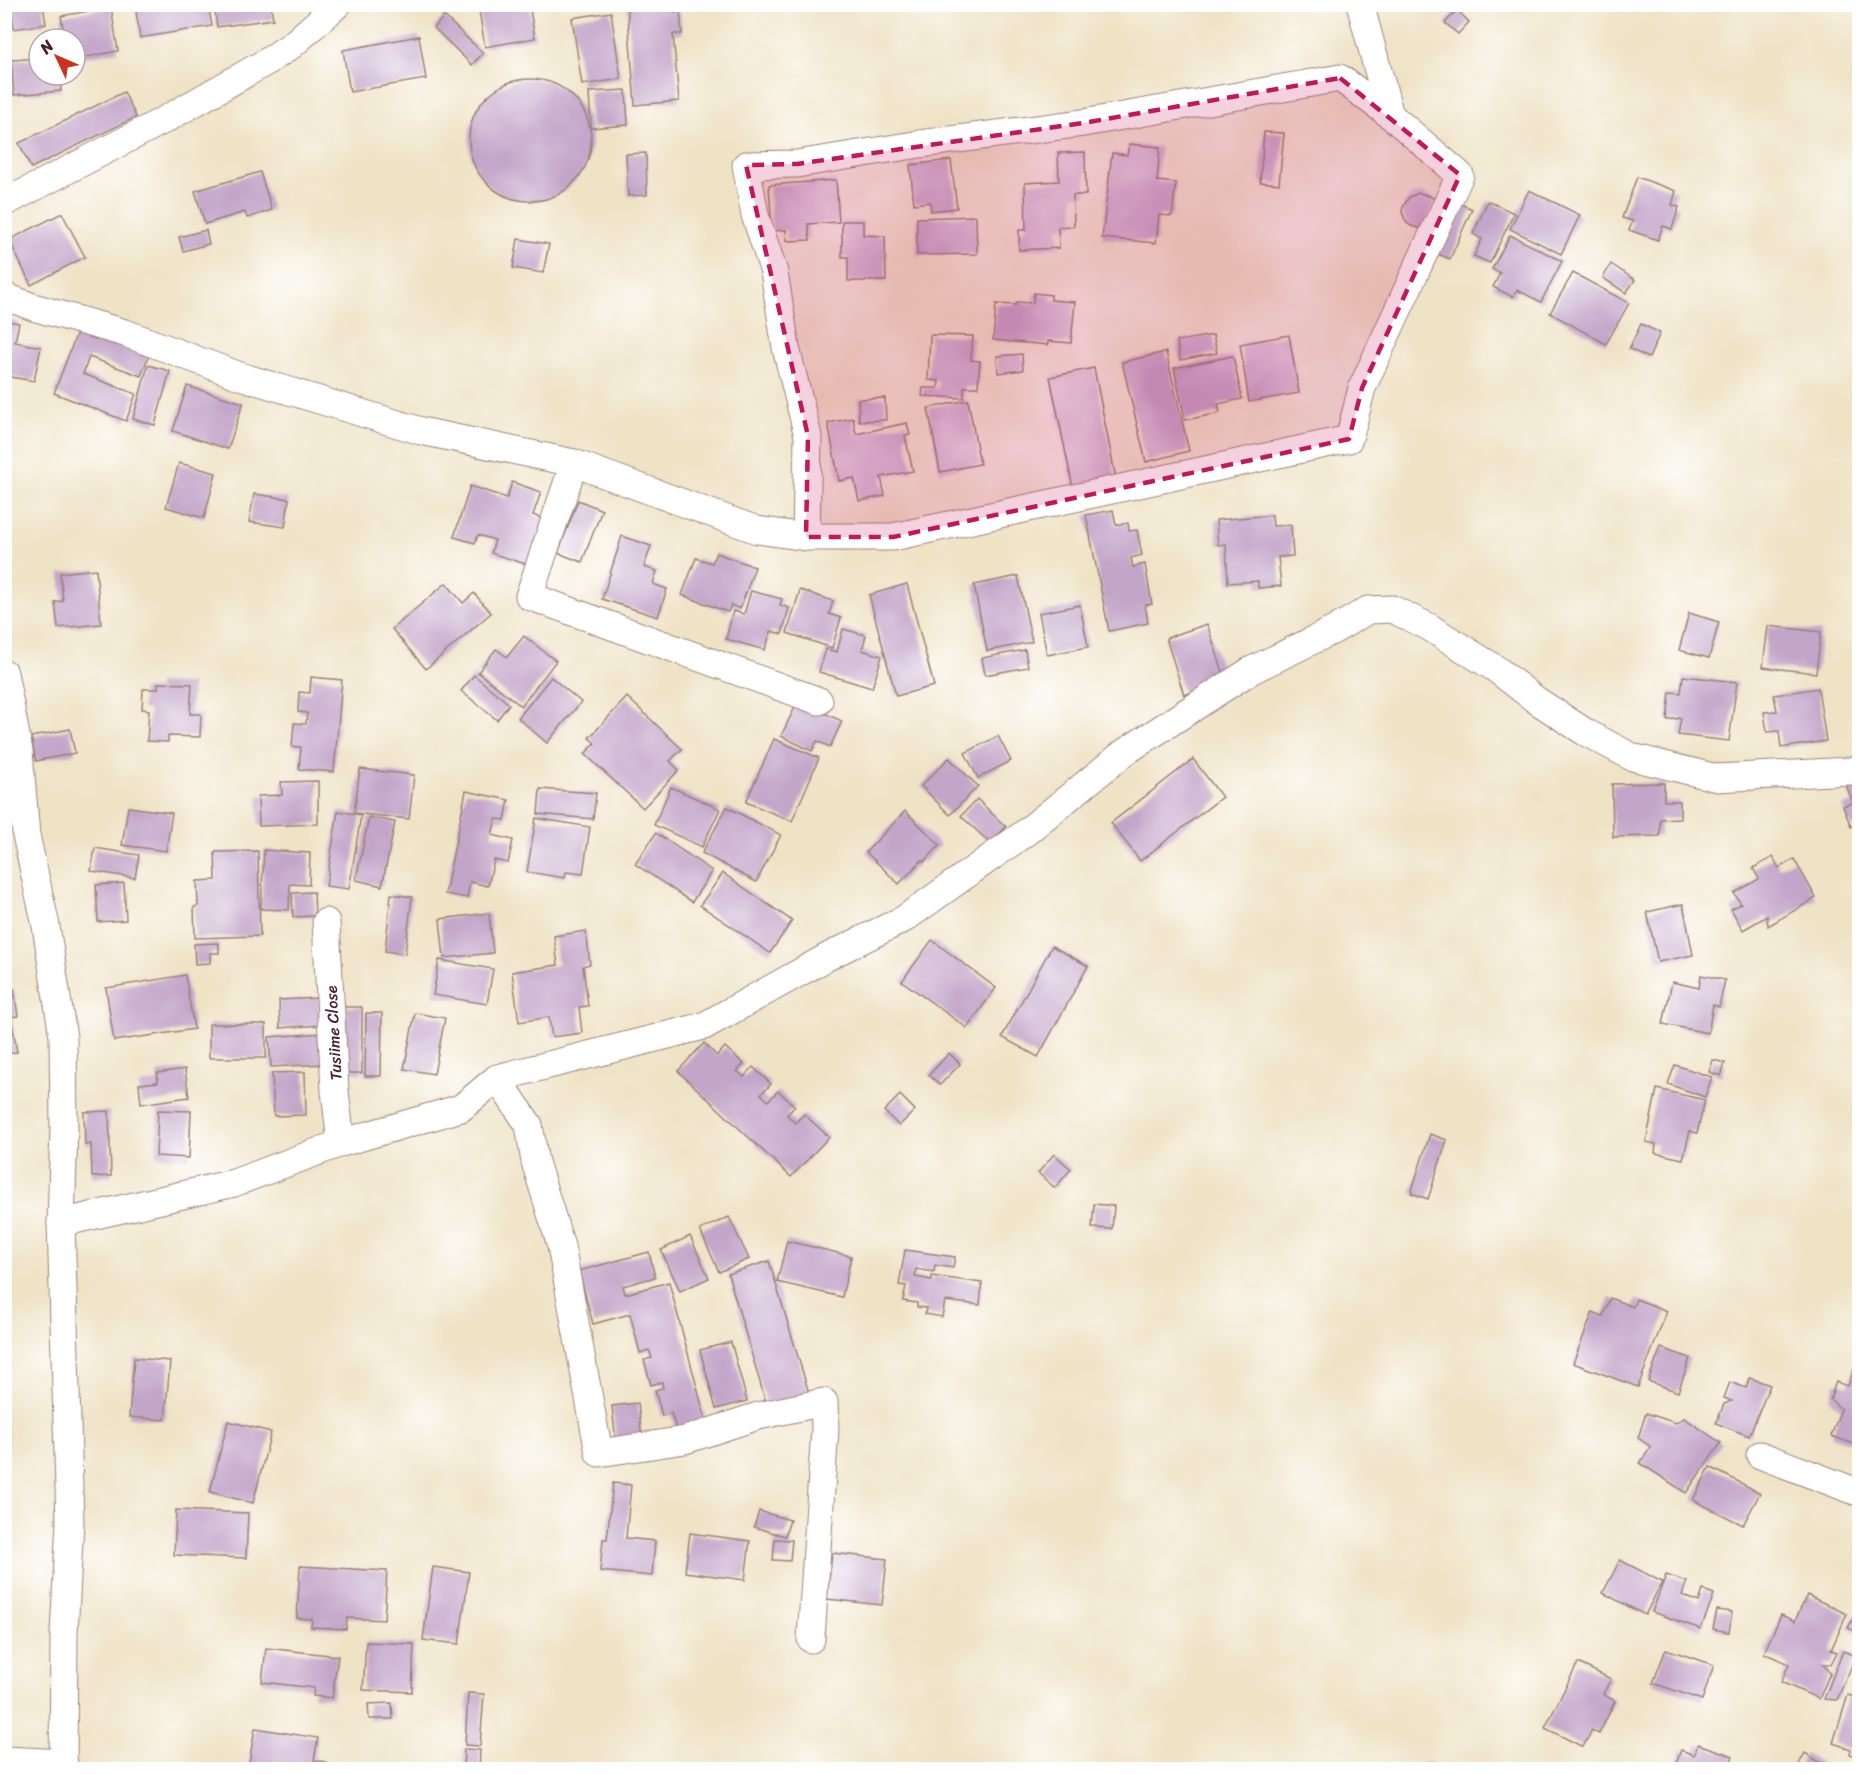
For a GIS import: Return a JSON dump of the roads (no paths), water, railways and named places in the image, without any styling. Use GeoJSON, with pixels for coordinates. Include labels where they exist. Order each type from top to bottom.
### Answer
{"type":"FeatureCollection","features":[{"type":"Feature","properties":{"kind":"street"},"geometry":{"type":"LineString","coordinates":[[4,203],[166,119],[268,61],[292,45],[338,4]]}},
{"type":"Feature","properties":{"kind":"street"},"geometry":{"type":"LineString","coordinates":[[1360,4],[1390,115]]}},
{"type":"Feature","properties":{"kind":"street"},"geometry":{"type":"LineString","coordinates":[[4,296],[33,307],[125,333],[240,376],[421,431],[574,463],[757,530],[806,537],[893,537],[1349,439],[1362,388],[1460,175],[1390,115],[1340,78],[1083,123],[920,144],[797,164],[746,165],[755,215],[774,272],[786,348],[808,436],[806,537]]}},
{"type":"Feature","properties":{"kind":"street"},"geometry":{"type":"LineString","coordinates":[[574,463],[529,596],[819,701]]}},
{"type":"Feature","properties":{"kind":"street"},"geometry":{"type":"LineString","coordinates":[[62,1223],[234,1183],[341,1143],[461,1108],[497,1078],[704,1026],[831,955],[904,919],[1025,833],[1125,752],[1250,672],[1334,630],[1368,610],[1392,609],[1429,627],[1496,669],[1536,700],[1585,732],[1632,757],[1717,778],[1860,769]]}},
{"type":"Feature","properties":{"kind":"street"},"geometry":{"type":"LineString","coordinates":[[4,673],[19,751],[26,835],[46,926],[63,1037],[62,1223],[70,1522],[64,1633],[64,1766],[4,1760]]}},
{"type":"Feature","properties":{"kind":"street","name":"Tusiime Close"},"geometry":{"type":"LineString","coordinates":[[326,922],[335,1091],[341,1143]]}},
{"type":"Feature","properties":{"kind":"street"},"geometry":{"type":"LineString","coordinates":[[497,1078],[529,1125],[535,1162],[561,1246],[599,1454],[685,1440],[758,1416],[824,1402],[825,1429],[811,1639]]}},
{"type":"Feature","properties":{"kind":"street"},"geometry":{"type":"LineString","coordinates":[[1761,1455],[1860,1493]]}}]}
